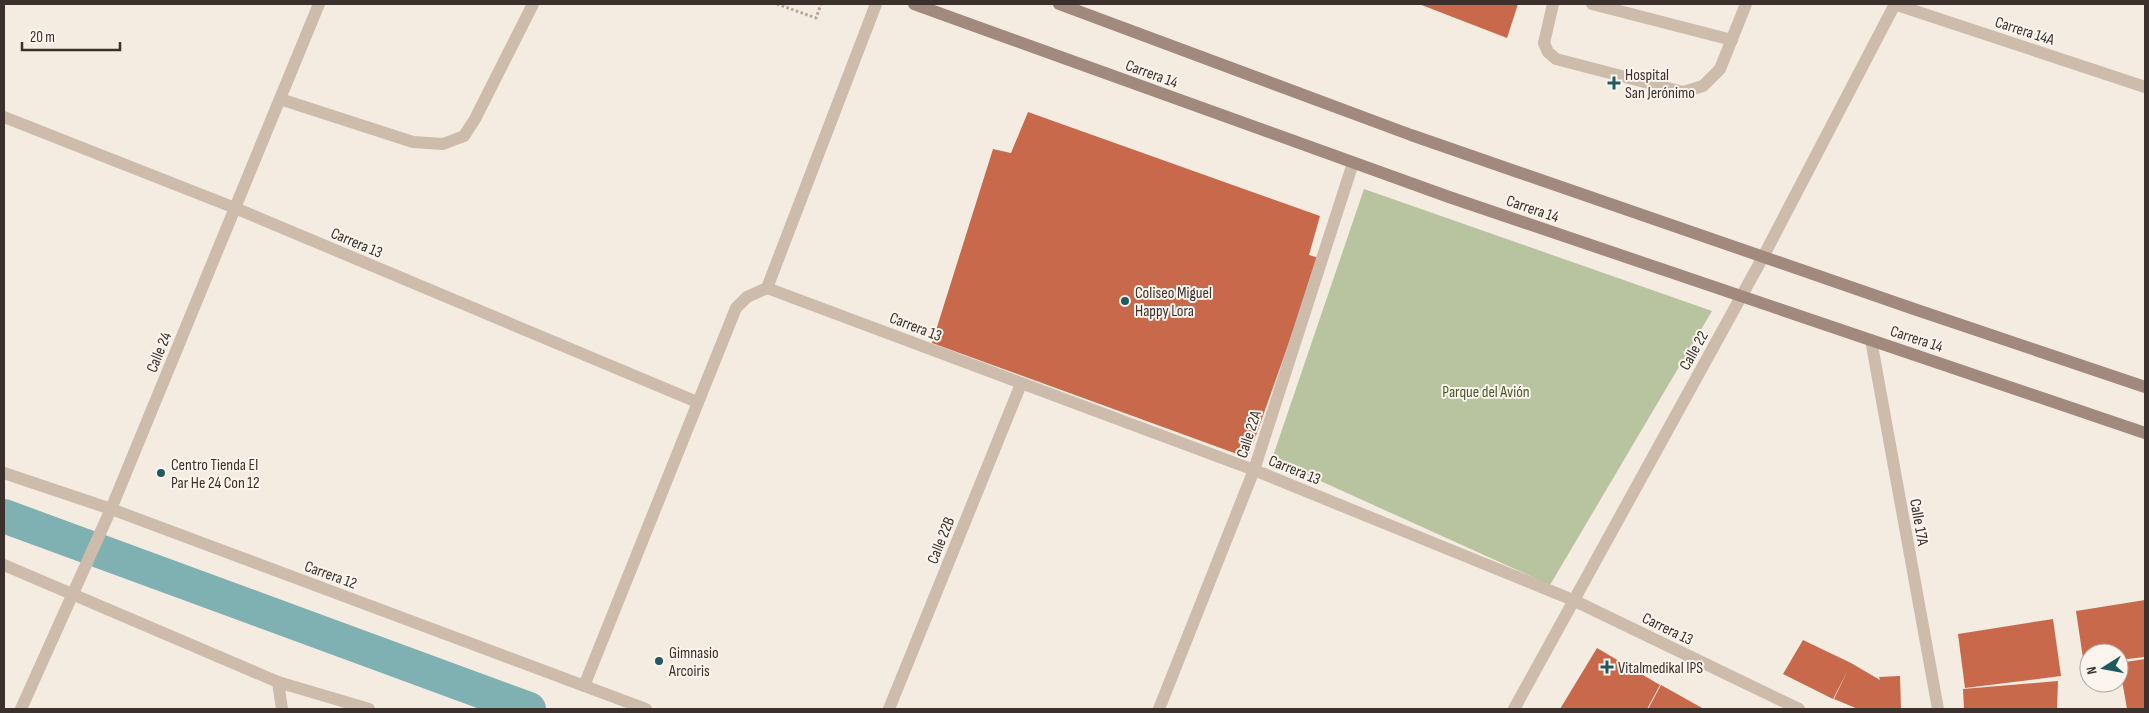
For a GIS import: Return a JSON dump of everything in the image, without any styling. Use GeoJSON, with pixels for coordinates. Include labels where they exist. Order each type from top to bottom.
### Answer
{"type":"FeatureCollection","features":[{"type":"Feature","properties":{"kind":"main road","name":"Carrera 14"},"geometry":{"type":"LineString","coordinates":[[914,4],[1353,163],[2145,433]]}},
{"type":"Feature","properties":{"kind":"main road","name":"Carrera 14"},"geometry":{"type":"LineString","coordinates":[[1059,4],[1411,135],[2145,387]]}},
{"type":"Feature","properties":{"kind":"street","name":"Calle 24"},"geometry":{"type":"LineString","coordinates":[[21,709],[110,509],[319,4]]}},
{"type":"Feature","properties":{"kind":"street"},"geometry":{"type":"LineString","coordinates":[[280,99],[413,142],[443,144],[464,136],[475,119],[533,4]]}},
{"type":"Feature","properties":{"kind":"street"},"geometry":{"type":"LineString","coordinates":[[584,686],[736,308],[747,297],[767,288],[876,4]]}},
{"type":"Feature","properties":{"kind":"street"},"geometry":{"type":"LineString","coordinates":[[1553,4],[1544,43],[1548,52],[1556,59],[1683,92],[1703,86],[1720,69],[1746,4]]}},
{"type":"Feature","properties":{"kind":"street"},"geometry":{"type":"LineString","coordinates":[[1592,4],[1732,40]]}},
{"type":"Feature","properties":{"kind":"street","name":"Calle 22"},"geometry":{"type":"LineString","coordinates":[[1514,709],[1763,257],[1894,4]]}},
{"type":"Feature","properties":{"kind":"street","name":"Carrera 14A"},"geometry":{"type":"LineString","coordinates":[[1894,4],[2145,87]]}},
{"type":"Feature","properties":{"kind":"street","name":"Carrera 13"},"geometry":{"type":"LineString","coordinates":[[4,117],[235,208],[697,402]]}},
{"type":"Feature","properties":{"kind":"street","name":"Calle 22A"},"geometry":{"type":"LineString","coordinates":[[1160,709],[1254,470],[1353,163]]}},
{"type":"Feature","properties":{"kind":"street","name":"Carrera 13"},"geometry":{"type":"LineString","coordinates":[[767,288],[1254,470],[1573,600],[1799,709]]}},
{"type":"Feature","properties":{"kind":"street","name":"Calle 17A"},"geometry":{"type":"LineString","coordinates":[[1871,340],[1938,709]]}},
{"type":"Feature","properties":{"kind":"street","name":"Calle 22B"},"geometry":{"type":"LineString","coordinates":[[889,709],[1021,384]]}},
{"type":"Feature","properties":{"kind":"street","name":"Carrera 12"},"geometry":{"type":"LineString","coordinates":[[4,473],[110,509],[646,709]]}},
{"type":"Feature","properties":{"kind":"street"},"geometry":{"type":"LineString","coordinates":[[4,565],[278,682],[368,709]]}},
{"type":"Feature","properties":{"kind":"street"},"geometry":{"type":"LineString","coordinates":[[278,682],[282,709]]}},
{"type":"Feature","properties":{"kind":"path"},"geometry":{"type":"LineString","coordinates":[[777,4],[816,18],[821,4]]}},
{"type":"Feature","properties":{"kind":"green space","name":"Parque del Avión"},"geometry":{"type":"Polygon","coordinates":[[[1364,189],[1712,311],[1550,585],[1272,459],[1364,189]]]}},
{"type":"Feature","properties":{"kind":"building"},"geometry":{"type":"Polygon","coordinates":[[[1419,4],[1518,4],[1507,38],[1419,4]]]}},
{"type":"Feature","properties":{"kind":"building","name":"Coliseo Miguel Happy Lora"},"geometry":{"type":"Polygon","coordinates":[[[1028,112],[1320,216],[1309,255],[1319,258],[1248,458],[932,343],[993,149],[1011,153],[1028,112]]]}},
{"type":"Feature","properties":{"kind":"building"},"geometry":{"type":"Polygon","coordinates":[[[2145,600],[2145,657],[2129,659],[2129,643],[2081,643],[2076,611],[2145,600]]]}},
{"type":"Feature","properties":{"kind":"building"},"geometry":{"type":"Polygon","coordinates":[[[2053,619],[2061,676],[1965,688],[1958,634],[2053,619]]]}},
{"type":"Feature","properties":{"kind":"building"},"geometry":{"type":"Polygon","coordinates":[[[1803,640],[1851,663],[1880,680],[1879,677],[1900,676],[1901,709],[1858,709],[1834,699],[1848,670],[1833,699],[1783,674],[1803,640]]]}},
{"type":"Feature","properties":{"kind":"building","name":"Vitalmedikal IPS"},"geometry":{"type":"Polygon","coordinates":[[[1597,648],[1660,685],[1647,709],[1560,709],[1597,648]]]}},
{"type":"Feature","properties":{"kind":"building"},"geometry":{"type":"Polygon","coordinates":[[[2145,659],[2145,709],[2127,709],[2124,693],[2129,693],[2129,661],[2145,659]]]}},
{"type":"Feature","properties":{"kind":"building"},"geometry":{"type":"Polygon","coordinates":[[[2058,681],[2057,709],[1964,709],[1963,689],[2058,681]]]}},
{"type":"Feature","properties":{"kind":"building"},"geometry":{"type":"Polygon","coordinates":[[[1661,685],[1704,709],[1648,709],[1661,685]]]}},
{"type":"Feature","properties":{"kind":"waterway"},"geometry":{"type":"LineString","coordinates":[[4,516],[529,709]]}},
{"type":"Feature","properties":{"kind":"place","name":"Hospital San Jerónimo"},"geometry":{"type":"Point","coordinates":[1614,83]}},
{"type":"Feature","properties":{"kind":"place","name":"Coliseo Miguel Happy Lora"},"geometry":{"type":"Point","coordinates":[1125,301]}},
{"type":"Feature","properties":{"kind":"place","name":"Centro Tienda El Par He 24 Con 12"},"geometry":{"type":"Point","coordinates":[161,473]}},
{"type":"Feature","properties":{"kind":"place","name":"Gimnasio Arcoiris"},"geometry":{"type":"Point","coordinates":[659,661]}},
{"type":"Feature","properties":{"kind":"place","name":"Vitalmedikal IPS"},"geometry":{"type":"Point","coordinates":[1607,667]}}]}
